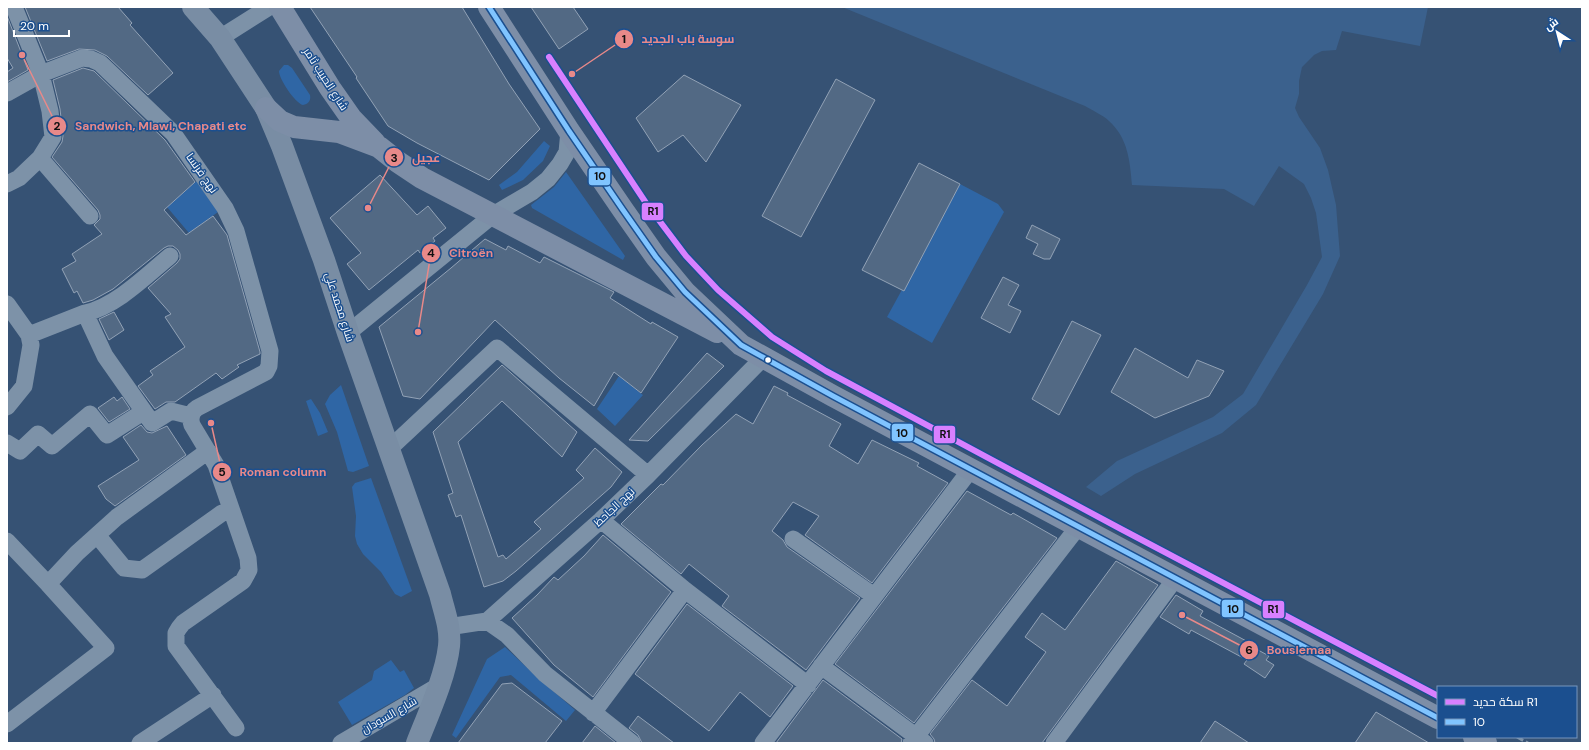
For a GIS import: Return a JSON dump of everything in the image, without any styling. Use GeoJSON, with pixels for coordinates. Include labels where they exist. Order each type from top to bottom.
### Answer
{"type":"FeatureCollection","features":[{"type":"Feature","properties":{"kind":"main road","name":"شارع محمد علي"},"geometry":{"type":"LineString","coordinates":[[193,7],[220,38],[266,108],[282,146],[324,260],[348,333],[440,594],[448,627],[449,645],[438,686],[417,743]]}},
{"type":"Feature","properties":{"kind":"main road","name":"شارع الحبيب ثامر"},"geometry":{"type":"LineString","coordinates":[[280,7],[330,88],[351,118],[379,147]]}},
{"type":"Feature","properties":{"kind":"main road"},"geometry":{"type":"LineString","coordinates":[[488,7],[569,130],[656,257],[685,292],[741,345]]}},
{"type":"Feature","properties":{"kind":"main road"},"geometry":{"type":"LineString","coordinates":[[266,108],[280,121],[294,127],[339,132],[379,147],[422,178],[741,345],[1175,579],[1437,717]]}},
{"type":"Feature","properties":{"kind":"main road"},"geometry":{"type":"LineString","coordinates":[[1476,738],[1486,743]]}},
{"type":"Feature","properties":{"kind":"street"},"geometry":{"type":"LineString","coordinates":[[7,184],[19,178],[40,158],[53,137],[50,111],[41,74],[14,7]]}},
{"type":"Feature","properties":{"kind":"street"},"geometry":{"type":"LineString","coordinates":[[220,38],[269,7]]}},
{"type":"Feature","properties":{"kind":"street","name":"نهج فرنسا"},"geometry":{"type":"LineString","coordinates":[[7,93],[41,74],[82,58],[91,59],[100,63],[173,133],[225,208],[236,231],[270,351],[269,366],[266,372],[197,408],[192,416]]}},
{"type":"Feature","properties":{"kind":"street"},"geometry":{"type":"LineString","coordinates":[[348,333],[493,215],[532,192],[548,179],[567,152],[569,130]]}},
{"type":"Feature","properties":{"kind":"street"},"geometry":{"type":"LineString","coordinates":[[40,158],[90,216]]}},
{"type":"Feature","properties":{"kind":"street"},"geometry":{"type":"LineString","coordinates":[[29,335],[84,313],[92,312],[117,299],[170,256]]}},
{"type":"Feature","properties":{"kind":"street"},"geometry":{"type":"LineString","coordinates":[[7,304],[29,335],[31,345],[24,386],[7,407]]}},
{"type":"Feature","properties":{"kind":"street"},"geometry":{"type":"LineString","coordinates":[[84,313],[105,356],[152,423],[171,411],[192,416],[192,425],[216,465],[250,564],[250,570],[243,581],[183,623],[176,634],[176,646],[236,728]]}},
{"type":"Feature","properties":{"kind":"street"},"geometry":{"type":"LineString","coordinates":[[389,449],[497,348],[648,475]]}},
{"type":"Feature","properties":{"kind":"street","name":"نهج الجاحظ"},"geometry":{"type":"LineString","coordinates":[[487,621],[601,520],[648,475],[763,358]]}},
{"type":"Feature","properties":{"kind":"street"},"geometry":{"type":"LineString","coordinates":[[7,443],[20,451],[38,434],[52,446],[90,414],[107,435],[143,412]]}},
{"type":"Feature","properties":{"kind":"street"},"geometry":{"type":"LineString","coordinates":[[48,584],[77,553],[118,517],[208,451]]}},
{"type":"Feature","properties":{"kind":"street"},"geometry":{"type":"LineString","coordinates":[[763,743],[971,469]]}},
{"type":"Feature","properties":{"kind":"street"},"geometry":{"type":"LineString","coordinates":[[97,535],[124,568],[142,570],[222,513]]}},
{"type":"Feature","properties":{"kind":"street"},"geometry":{"type":"LineString","coordinates":[[601,520],[685,590],[808,684]]}},
{"type":"Feature","properties":{"kind":"street"},"geometry":{"type":"LineString","coordinates":[[822,666],[917,741],[1078,527]]}},
{"type":"Feature","properties":{"kind":"street"},"geometry":{"type":"LineString","coordinates":[[793,539],[874,596]]}},
{"type":"Feature","properties":{"kind":"street"},"geometry":{"type":"LineString","coordinates":[[7,542],[112,647],[7,724]]}},
{"type":"Feature","properties":{"kind":"street"},"geometry":{"type":"LineString","coordinates":[[1054,743],[1175,579]]}},
{"type":"Feature","properties":{"kind":"street"},"geometry":{"type":"LineString","coordinates":[[593,713],[685,590]]}},
{"type":"Feature","properties":{"kind":"street"},"geometry":{"type":"LineString","coordinates":[[448,627],[487,621],[507,635],[545,674],[632,743]]}},
{"type":"Feature","properties":{"kind":"street","name":"شارع السودان"},"geometry":{"type":"LineString","coordinates":[[341,743],[438,686]]}},
{"type":"Feature","properties":{"kind":"street"},"geometry":{"type":"LineString","coordinates":[[140,743],[212,695]]}},
{"type":"Feature","properties":{"kind":"shaded area"},"geometry":{"type":"Polygon","coordinates":[[[842,7],[1428,7],[1420,46],[1342,31],[1336,50],[1322,51],[1314,55],[1302,67],[1299,81],[1299,94],[1295,108],[1299,117],[1320,148],[1328,170],[1336,205],[1340,256],[1323,294],[1256,405],[1222,433],[1135,474],[1101,496],[1086,487],[1117,461],[1213,417],[1243,394],[1322,257],[1316,213],[1304,184],[1279,166],[1254,206],[1224,189],[1132,185],[1129,159],[1124,142],[1115,128],[1101,115],[1085,106],[842,7]]]}},
{"type":"Feature","properties":{"kind":"shaded area"},"geometry":{"type":"Polygon","coordinates":[[[284,65],[288,65],[292,68],[310,95],[310,100],[307,104],[303,105],[296,100],[284,85],[279,71],[284,65]]]}},
{"type":"Feature","properties":{"kind":"shaded area"},"geometry":{"type":"Polygon","coordinates":[[[544,141],[550,146],[543,161],[523,180],[502,190],[499,185],[517,172],[544,141]]]}},
{"type":"Feature","properties":{"kind":"shaded area"},"geometry":{"type":"Polygon","coordinates":[[[566,172],[625,256],[623,260],[532,208],[531,205],[554,187],[566,172]]]}},
{"type":"Feature","properties":{"kind":"shaded area"},"geometry":{"type":"Polygon","coordinates":[[[199,179],[218,212],[189,233],[167,207],[199,179]]]}},
{"type":"Feature","properties":{"kind":"shaded area"},"geometry":{"type":"Polygon","coordinates":[[[960,184],[998,204],[1004,212],[932,343],[887,317],[960,184]]]}},
{"type":"Feature","properties":{"kind":"shaded area"},"geometry":{"type":"Polygon","coordinates":[[[619,376],[643,395],[615,426],[597,409],[619,376]]]}},
{"type":"Feature","properties":{"kind":"shaded area"},"geometry":{"type":"Polygon","coordinates":[[[341,385],[369,466],[353,472],[348,471],[337,432],[325,404],[330,395],[341,385]]]}},
{"type":"Feature","properties":{"kind":"shaded area"},"geometry":{"type":"Polygon","coordinates":[[[311,399],[320,413],[328,432],[318,436],[306,401],[311,399]]]}},
{"type":"Feature","properties":{"kind":"shaded area"},"geometry":{"type":"Polygon","coordinates":[[[371,478],[412,591],[401,597],[395,594],[381,572],[363,554],[357,544],[355,536],[356,516],[352,487],[355,483],[371,478]]]}},
{"type":"Feature","properties":{"kind":"shaded area"},"geometry":{"type":"Polygon","coordinates":[[[505,647],[575,710],[566,721],[511,675],[500,677],[456,738],[452,735],[487,659],[505,647]]]}},
{"type":"Feature","properties":{"kind":"shaded area"},"geometry":{"type":"Polygon","coordinates":[[[391,660],[400,672],[404,670],[414,688],[405,695],[352,725],[338,702],[372,680],[374,671],[391,660]]]}},
{"type":"Feature","properties":{"kind":"building"},"geometry":{"type":"Polygon","coordinates":[[[25,7],[118,7],[132,23],[130,25],[173,73],[148,95],[107,56],[95,50],[79,49],[47,61],[25,7]]]}},
{"type":"Feature","properties":{"kind":"building"},"geometry":{"type":"Polygon","coordinates":[[[310,7],[462,7],[509,84],[540,129],[489,180],[417,143],[388,126],[310,7]]]}},
{"type":"Feature","properties":{"kind":"building"},"geometry":{"type":"Polygon","coordinates":[[[531,7],[573,7],[588,29],[559,49],[531,7]]]}},
{"type":"Feature","properties":{"kind":"building"},"geometry":{"type":"Polygon","coordinates":[[[7,16],[28,70],[7,82],[7,72],[13,68],[7,58],[7,16]]]}},
{"type":"Feature","properties":{"kind":"building"},"geometry":{"type":"Polygon","coordinates":[[[83,68],[94,71],[165,140],[195,182],[164,210],[186,235],[213,216],[227,235],[260,352],[260,354],[237,365],[239,367],[222,379],[216,373],[175,402],[166,402],[155,409],[138,386],[153,375],[150,371],[185,347],[165,317],[171,314],[148,288],[177,263],[180,259],[178,250],[173,246],[164,248],[113,289],[93,300],[83,303],[77,291],[74,293],[62,269],[76,261],[72,254],[102,234],[94,225],[100,219],[98,210],[52,157],[62,142],[63,136],[60,109],[53,80],[83,68]]]}},
{"type":"Feature","properties":{"kind":"building"},"geometry":{"type":"Polygon","coordinates":[[[684,75],[741,105],[706,162],[683,135],[658,152],[636,118],[684,75]]]}},
{"type":"Feature","properties":{"kind":"building"},"geometry":{"type":"Polygon","coordinates":[[[836,79],[875,100],[801,237],[762,216],[836,79]]]}},
{"type":"Feature","properties":{"kind":"building"},"geometry":{"type":"Polygon","coordinates":[[[919,163],[960,184],[904,291],[862,270],[919,163]]]}},
{"type":"Feature","properties":{"kind":"building"},"geometry":{"type":"Polygon","coordinates":[[[380,175],[417,215],[428,206],[446,228],[433,238],[435,241],[420,253],[418,250],[369,290],[347,264],[361,253],[330,218],[380,175]]]}},
{"type":"Feature","properties":{"kind":"building"},"geometry":{"type":"Polygon","coordinates":[[[1032,225],[1060,239],[1050,259],[1044,259],[1033,254],[1038,244],[1026,238],[1032,225]]]}},
{"type":"Feature","properties":{"kind":"building"},"geometry":{"type":"Polygon","coordinates":[[[485,239],[506,250],[508,246],[540,263],[544,257],[614,292],[610,298],[651,324],[652,322],[678,337],[641,393],[614,372],[594,406],[559,378],[495,320],[420,399],[403,396],[379,327],[485,239]]]}},
{"type":"Feature","properties":{"kind":"building"},"geometry":{"type":"Polygon","coordinates":[[[1003,277],[1019,285],[1008,305],[1021,311],[1010,333],[981,318],[1003,277]]]}},
{"type":"Feature","properties":{"kind":"building"},"geometry":{"type":"Polygon","coordinates":[[[114,312],[124,330],[109,340],[99,319],[114,312]]]}},
{"type":"Feature","properties":{"kind":"building"},"geometry":{"type":"Polygon","coordinates":[[[1072,321],[1101,335],[1059,415],[1032,399],[1072,321]]]}},
{"type":"Feature","properties":{"kind":"building"},"geometry":{"type":"Polygon","coordinates":[[[1135,348],[1188,378],[1197,360],[1224,371],[1209,396],[1155,418],[1111,392],[1135,348]]]}},
{"type":"Feature","properties":{"kind":"building"},"geometry":{"type":"Polygon","coordinates":[[[707,353],[724,366],[648,441],[629,440],[707,353]]]}},
{"type":"Feature","properties":{"kind":"building"},"geometry":{"type":"Polygon","coordinates":[[[502,365],[577,432],[562,457],[502,401],[458,442],[498,557],[503,555],[506,559],[541,529],[534,522],[584,478],[576,470],[595,448],[622,472],[611,487],[516,571],[503,581],[484,587],[461,515],[456,517],[448,495],[453,493],[433,432],[502,365]]]}},
{"type":"Feature","properties":{"kind":"building"},"geometry":{"type":"Polygon","coordinates":[[[774,386],[788,393],[787,395],[841,424],[829,446],[858,464],[872,440],[919,463],[917,466],[948,483],[872,583],[805,535],[819,516],[793,502],[772,531],[783,540],[787,547],[860,598],[806,670],[722,606],[729,596],[689,564],[681,574],[621,524],[661,484],[663,485],[702,445],[736,414],[753,424],[774,386]]]}},
{"type":"Feature","properties":{"kind":"building"},"geometry":{"type":"Polygon","coordinates":[[[114,397],[117,401],[122,397],[130,409],[109,422],[98,408],[114,397]]]}},
{"type":"Feature","properties":{"kind":"building"},"geometry":{"type":"Polygon","coordinates":[[[141,425],[147,432],[152,433],[167,426],[186,455],[115,506],[106,499],[98,486],[139,460],[123,437],[141,425]]]}},
{"type":"Feature","properties":{"kind":"building"},"geometry":{"type":"Polygon","coordinates":[[[967,491],[1011,515],[1013,513],[1057,538],[914,723],[835,664],[967,491]]]}},
{"type":"Feature","properties":{"kind":"building"},"geometry":{"type":"Polygon","coordinates":[[[603,535],[671,592],[593,697],[554,665],[512,618],[554,577],[558,580],[584,556],[603,535]]]}},
{"type":"Feature","properties":{"kind":"building"},"geometry":{"type":"Polygon","coordinates":[[[1116,561],[1158,585],[1042,743],[935,743],[930,734],[972,680],[1007,706],[1046,652],[1025,637],[1042,613],[1065,630],[1116,561]]]}},
{"type":"Feature","properties":{"kind":"building"},"geometry":{"type":"Polygon","coordinates":[[[1176,595],[1203,611],[1200,616],[1250,643],[1249,645],[1269,656],[1266,660],[1274,665],[1265,678],[1244,664],[1247,660],[1191,630],[1189,634],[1160,617],[1176,595]]]}},
{"type":"Feature","properties":{"kind":"building"},"geometry":{"type":"Polygon","coordinates":[[[687,604],[793,686],[770,717],[740,692],[709,731],[635,674],[687,604]]]}},
{"type":"Feature","properties":{"kind":"building"},"geometry":{"type":"Polygon","coordinates":[[[823,680],[902,739],[901,743],[776,743],[823,680]]]}},
{"type":"Feature","properties":{"kind":"building"},"geometry":{"type":"Polygon","coordinates":[[[512,683],[562,721],[545,743],[458,743],[502,684],[512,683]]]}},
{"type":"Feature","properties":{"kind":"building"},"geometry":{"type":"Polygon","coordinates":[[[1376,712],[1429,743],[1355,743],[1376,712]]]}},
{"type":"Feature","properties":{"kind":"building"},"geometry":{"type":"Polygon","coordinates":[[[638,716],[674,743],[642,743],[638,735],[629,728],[638,716]]]}},
{"type":"Feature","properties":{"kind":"building"},"geometry":{"type":"Polygon","coordinates":[[[1215,721],[1249,743],[1200,743],[1215,721]]]}},
{"type":"Feature","properties":{"kind":"building"},"geometry":{"type":"Polygon","coordinates":[[[595,726],[616,743],[582,743],[595,726]]]}},
{"type":"Feature","properties":{"kind":"railway"},"geometry":{"type":"LineString","coordinates":[[549,57],[646,203],[686,256],[718,290],[772,337],[826,371],[1437,695]]}},
{"type":"Feature","properties":{"kind":"railway"},"geometry":{"type":"LineString","coordinates":[[1519,738],[1528,743]]}},
{"type":"Feature","properties":{"kind":"rail line","name":"R1"},"geometry":{"type":"LineString","coordinates":[[549,57],[646,203],[686,256],[718,290],[772,337],[826,371],[1437,695]]}},
{"type":"Feature","properties":{"kind":"transit line","name":"10"},"geometry":{"type":"LineString","coordinates":[[489,7],[569,131],[656,257],[685,292],[741,345],[833,396],[1437,717]]}},
{"type":"Feature","properties":{"kind":"place","name":"Sandwich, Mlawi, Chapati etc"},"geometry":{"type":"Point","coordinates":[22,55]}},
{"type":"Feature","properties":{"kind":"place","name":"سوسة باب الجديد"},"geometry":{"type":"Point","coordinates":[572,74]}},
{"type":"Feature","properties":{"kind":"place","name":"عجيل"},"geometry":{"type":"Point","coordinates":[368,208]}},
{"type":"Feature","properties":{"kind":"place","name":"Citroën"},"geometry":{"type":"Point","coordinates":[418,332]}},
{"type":"Feature","properties":{"kind":"place","name":"Roman column"},"geometry":{"type":"Point","coordinates":[211,423]}},
{"type":"Feature","properties":{"kind":"place","name":"Bouslemaa"},"geometry":{"type":"Point","coordinates":[1182,615]}}]}
